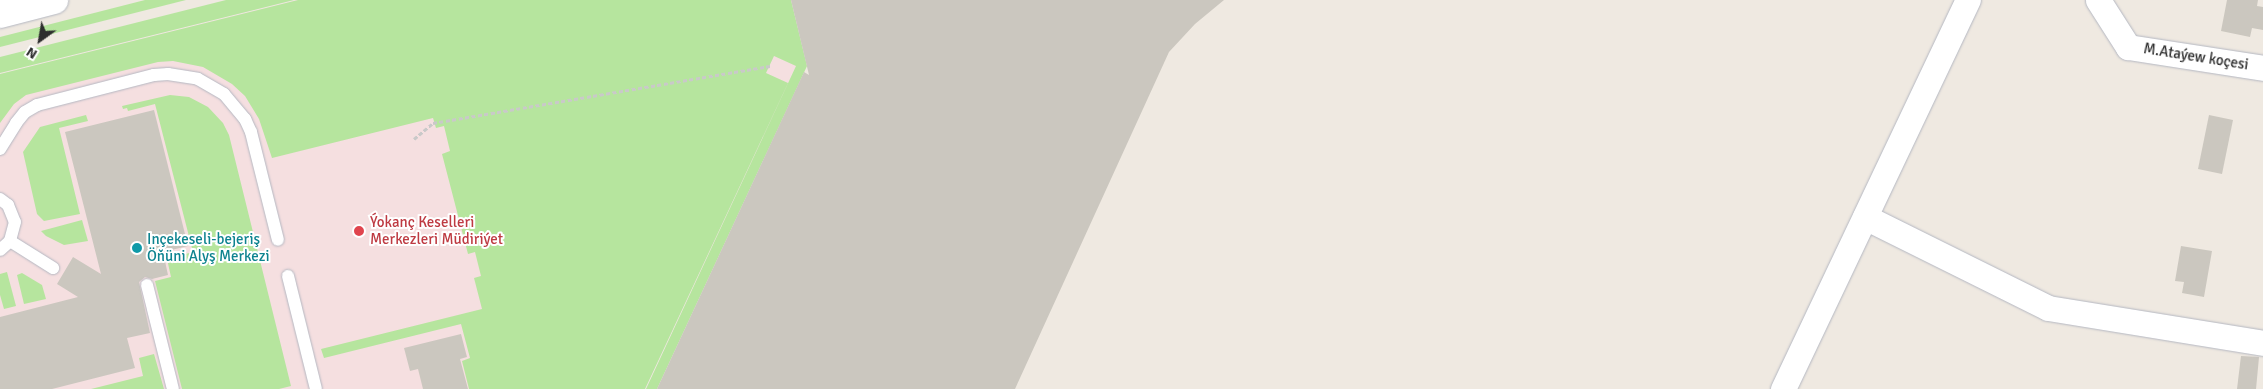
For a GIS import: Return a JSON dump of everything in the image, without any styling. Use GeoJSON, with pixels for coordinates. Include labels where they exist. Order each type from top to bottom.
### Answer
{"type":"FeatureCollection","features":[{"type":"Feature","properties":{"kind":"main road"},"geometry":{"type":"LineString","coordinates":[[0,14],[54,0]]}},
{"type":"Feature","properties":{"kind":"street"},"geometry":{"type":"LineString","coordinates":[[1783,389],[1968,0]]}},
{"type":"Feature","properties":{"kind":"street","name":"M.Ataýew koçesi"},"geometry":{"type":"LineString","coordinates":[[2098,0],[2128,47],[2263,68]]}},
{"type":"Feature","properties":{"kind":"street"},"geometry":{"type":"LineString","coordinates":[[1865,217],[2048,308],[2263,343]]}},
{"type":"Feature","properties":{"kind":"lane"},"geometry":{"type":"LineString","coordinates":[[0,148],[25,112],[37,105],[154,75],[168,74],[198,79],[224,94],[245,119],[251,132],[278,240]]}},
{"type":"Feature","properties":{"kind":"lane"},"geometry":{"type":"LineString","coordinates":[[0,199],[8,205],[15,222],[10,241],[0,250]]}},
{"type":"Feature","properties":{"kind":"lane"},"geometry":{"type":"LineString","coordinates":[[10,241],[53,268]]}},
{"type":"Feature","properties":{"kind":"lane"},"geometry":{"type":"LineString","coordinates":[[288,276],[316,389]]}},
{"type":"Feature","properties":{"kind":"lane"},"geometry":{"type":"LineString","coordinates":[[147,285],[173,389]]}},
{"type":"Feature","properties":{"kind":"path"},"geometry":{"type":"LineString","coordinates":[[414,139],[433,123],[771,66]]}},
{"type":"Feature","properties":{"kind":"shaded area","name":"Ýokanç Keselleri Merkezleri Müdiriýet"},"geometry":{"type":"Polygon","coordinates":[[[297,0],[779,0],[796,66],[645,389],[0,389],[0,74],[297,0]]]}},
{"type":"Feature","properties":{"kind":"green space"},"geometry":{"type":"Polygon","coordinates":[[[145,0],[186,0],[0,47],[0,37],[145,0]]]}},
{"type":"Feature","properties":{"kind":"green space"},"geometry":{"type":"Polygon","coordinates":[[[226,0],[294,0],[0,73],[0,57],[226,0]]]}},
{"type":"Feature","properties":{"kind":"green space"},"geometry":{"type":"Polygon","coordinates":[[[298,0],[791,0],[807,66],[657,389],[646,389],[796,66],[774,56],[766,73],[788,83],[645,389],[469,389],[462,361],[470,358],[461,324],[324,358],[321,349],[482,309],[474,278],[481,276],[475,252],[468,254],[442,154],[450,151],[444,126],[436,128],[433,118],[272,158],[259,119],[245,96],[232,84],[203,67],[173,61],[158,62],[26,95],[14,104],[0,123],[0,74],[298,0]]]}},
{"type":"Feature","properties":{"kind":"green space"},"geometry":{"type":"Polygon","coordinates":[[[170,95],[189,97],[208,107],[223,123],[229,135],[291,386],[279,389],[182,389],[155,281],[171,277],[167,259],[193,252],[155,104],[128,111],[127,108],[123,109],[122,106],[170,95]]]}},
{"type":"Feature","properties":{"kind":"green space"},"geometry":{"type":"Polygon","coordinates":[[[86,115],[88,121],[59,128],[80,214],[44,221],[37,214],[23,152],[40,127],[86,115]]]}},
{"type":"Feature","properties":{"kind":"green space"},"geometry":{"type":"Polygon","coordinates":[[[82,220],[88,241],[64,245],[46,236],[41,231],[82,220]]]}},
{"type":"Feature","properties":{"kind":"green space"},"geometry":{"type":"Polygon","coordinates":[[[7,272],[16,306],[4,309],[0,295],[0,274],[7,272]]]}},
{"type":"Feature","properties":{"kind":"green space"},"geometry":{"type":"Polygon","coordinates":[[[22,273],[42,285],[46,299],[24,304],[17,275],[22,273]]]}},
{"type":"Feature","properties":{"kind":"green space"},"geometry":{"type":"Polygon","coordinates":[[[154,354],[164,389],[91,389],[143,376],[139,358],[154,354]]]}},
{"type":"Feature","properties":{"kind":"building"},"geometry":{"type":"Polygon","coordinates":[[[791,0],[1224,0],[1195,24],[1169,52],[1015,389],[657,389],[804,72],[809,75],[791,0]]]}},
{"type":"Feature","properties":{"kind":"building"},"geometry":{"type":"Polygon","coordinates":[[[2227,0],[2258,0],[2257,6],[2263,7],[2263,30],[2252,28],[2250,37],[2221,31],[2227,0]]]}},
{"type":"Feature","properties":{"kind":"building","name":"Inçekeseli-bejeriş Öňüni Alyş Merkezi"},"geometry":{"type":"Polygon","coordinates":[[[154,110],[188,246],[163,252],[168,275],[152,279],[145,277],[139,282],[150,333],[127,338],[135,368],[52,389],[0,389],[0,317],[78,297],[57,284],[73,257],[101,274],[65,132],[154,110]]]}},
{"type":"Feature","properties":{"kind":"building"},"geometry":{"type":"Polygon","coordinates":[[[2209,115],[2233,120],[2222,174],[2198,169],[2209,115]]]}},
{"type":"Feature","properties":{"kind":"building"},"geometry":{"type":"Polygon","coordinates":[[[2181,246],[2212,251],[2204,297],[2182,293],[2184,282],[2175,281],[2181,246]]]}},
{"type":"Feature","properties":{"kind":"building"},"geometry":{"type":"Polygon","coordinates":[[[461,334],[467,357],[460,359],[468,389],[423,389],[418,369],[410,371],[404,348],[461,334]]]}},
{"type":"Feature","properties":{"kind":"building"},"geometry":{"type":"Polygon","coordinates":[[[2241,356],[2259,357],[2256,389],[2237,389],[2241,356]]]}},
{"type":"Feature","properties":{"kind":"place","name":"Ýokanç Keselleri Merkezleri Müdiriýet"},"geometry":{"type":"Point","coordinates":[359,231]}},
{"type":"Feature","properties":{"kind":"place","name":"Inçekeseli-bejeriş Öňüni Alyş Merkezi"},"geometry":{"type":"Point","coordinates":[137,248]}}]}
